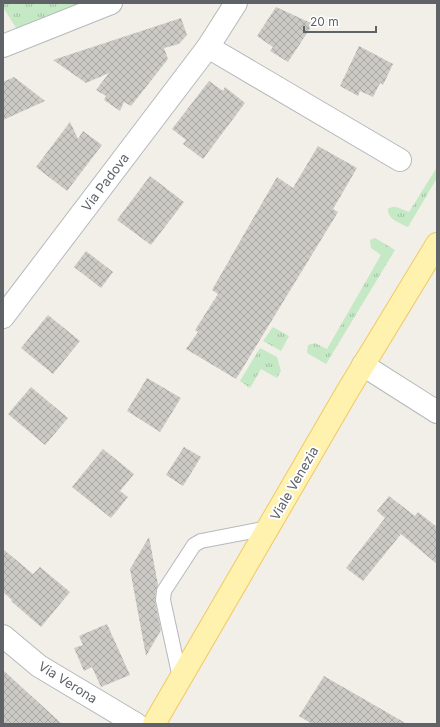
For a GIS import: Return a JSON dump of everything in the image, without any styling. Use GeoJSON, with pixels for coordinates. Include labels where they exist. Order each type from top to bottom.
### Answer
{"type":"FeatureCollection","features":[{"type":"Feature","properties":{"kind":"main road","name":"Viale Venezia"},"geometry":{"type":"LineString","coordinates":[[154,724],[363,365],[437,244]]}},
{"type":"Feature","properties":{"kind":"street"},"geometry":{"type":"LineString","coordinates":[[3,46],[112,3]]}},
{"type":"Feature","properties":{"kind":"street","name":"Via Padova"},"geometry":{"type":"LineString","coordinates":[[3,317],[208,47],[236,3]]}},
{"type":"Feature","properties":{"kind":"street"},"geometry":{"type":"LineString","coordinates":[[208,47],[400,160]]}},
{"type":"Feature","properties":{"kind":"street"},"geometry":{"type":"LineString","coordinates":[[363,365],[437,412]]}},
{"type":"Feature","properties":{"kind":"street","name":"Via Verona"},"geometry":{"type":"LineString","coordinates":[[3,636],[39,666],[136,724]]}},
{"type":"Feature","properties":{"kind":"lane"},"geometry":{"type":"LineString","coordinates":[[180,678],[163,600],[164,591],[194,546],[201,542],[268,528]]}},
{"type":"Feature","properties":{"kind":"green space"},"geometry":{"type":"Polygon","coordinates":[[[3,3],[82,3],[18,31],[3,7],[3,3]]]}},
{"type":"Feature","properties":{"kind":"green space"},"geometry":{"type":"Polygon","coordinates":[[[437,167],[437,178],[408,227],[392,218],[388,212],[388,209],[396,207],[409,212],[437,167]]]}},
{"type":"Feature","properties":{"kind":"green space"},"geometry":{"type":"Polygon","coordinates":[[[375,238],[395,250],[326,364],[307,353],[308,345],[315,343],[327,349],[381,255],[371,248],[370,240],[375,238]]]}},
{"type":"Feature","properties":{"kind":"green space"},"geometry":{"type":"Polygon","coordinates":[[[273,327],[289,336],[281,351],[263,341],[273,327]]]}},
{"type":"Feature","properties":{"kind":"green space"},"geometry":{"type":"Polygon","coordinates":[[[260,348],[277,357],[281,371],[277,378],[261,369],[250,388],[240,381],[260,348]]]}},
{"type":"Feature","properties":{"kind":"building"},"geometry":{"type":"Polygon","coordinates":[[[276,7],[313,24],[288,62],[270,51],[273,47],[257,36],[276,7]]]}},
{"type":"Feature","properties":{"kind":"building"},"geometry":{"type":"Polygon","coordinates":[[[181,18],[187,35],[179,44],[164,48],[168,59],[131,106],[124,102],[120,111],[104,100],[106,96],[96,90],[109,73],[86,83],[53,60],[181,18]]]}},
{"type":"Feature","properties":{"kind":"building"},"geometry":{"type":"Polygon","coordinates":[[[359,46],[393,64],[383,85],[380,83],[373,97],[360,91],[358,96],[340,86],[359,46]]]}},
{"type":"Feature","properties":{"kind":"building"},"geometry":{"type":"Polygon","coordinates":[[[14,77],[45,101],[3,120],[3,82],[14,77]]]}},
{"type":"Feature","properties":{"kind":"building"},"geometry":{"type":"Polygon","coordinates":[[[209,81],[223,91],[225,87],[245,103],[203,159],[183,144],[186,140],[172,129],[209,81]]]}},
{"type":"Feature","properties":{"kind":"building"},"geometry":{"type":"Polygon","coordinates":[[[70,122],[78,139],[83,131],[102,145],[67,191],[36,167],[70,122]]]}},
{"type":"Feature","properties":{"kind":"building"},"geometry":{"type":"Polygon","coordinates":[[[318,146],[357,168],[333,209],[338,212],[236,379],[186,349],[198,332],[195,330],[218,294],[212,290],[277,177],[293,188],[318,146]]]}},
{"type":"Feature","properties":{"kind":"building"},"geometry":{"type":"Polygon","coordinates":[[[150,176],[184,202],[151,245],[117,220],[150,176]]]}},
{"type":"Feature","properties":{"kind":"building"},"geometry":{"type":"Polygon","coordinates":[[[86,251],[113,272],[101,288],[74,267],[86,251]]]}},
{"type":"Feature","properties":{"kind":"building"},"geometry":{"type":"Polygon","coordinates":[[[48,315],[80,341],[53,374],[21,348],[48,315]]]}},
{"type":"Feature","properties":{"kind":"building"},"geometry":{"type":"Polygon","coordinates":[[[147,378],[181,398],[160,432],[127,411],[147,378]]]}},
{"type":"Feature","properties":{"kind":"building"},"geometry":{"type":"Polygon","coordinates":[[[31,387],[68,418],[45,445],[8,414],[31,387]]]}},
{"type":"Feature","properties":{"kind":"building"},"geometry":{"type":"Polygon","coordinates":[[[184,447],[201,457],[183,486],[166,475],[184,447]]]}},
{"type":"Feature","properties":{"kind":"building"},"geometry":{"type":"Polygon","coordinates":[[[103,449],[134,474],[120,491],[128,497],[111,518],[72,487],[103,449]]]}},
{"type":"Feature","properties":{"kind":"building"},"geometry":{"type":"Polygon","coordinates":[[[389,496],[415,516],[418,512],[437,527],[437,564],[401,534],[363,581],[346,568],[385,518],[377,511],[389,496]]]}},
{"type":"Feature","properties":{"kind":"building"},"geometry":{"type":"Polygon","coordinates":[[[149,537],[158,585],[155,602],[161,630],[146,656],[130,569],[149,537]]]}},
{"type":"Feature","properties":{"kind":"building"},"geometry":{"type":"Polygon","coordinates":[[[3,549],[33,574],[40,567],[70,592],[41,627],[11,601],[12,600],[3,592],[3,549]]]}},
{"type":"Feature","properties":{"kind":"building"},"geometry":{"type":"Polygon","coordinates":[[[107,624],[130,675],[101,687],[92,667],[84,671],[74,648],[83,645],[79,636],[107,624]]]}},
{"type":"Feature","properties":{"kind":"building"},"geometry":{"type":"Polygon","coordinates":[[[3,670],[62,724],[3,724],[3,670]]]}},
{"type":"Feature","properties":{"kind":"building"},"geometry":{"type":"Polygon","coordinates":[[[324,676],[407,724],[312,724],[299,716],[324,676]]]}}]}
